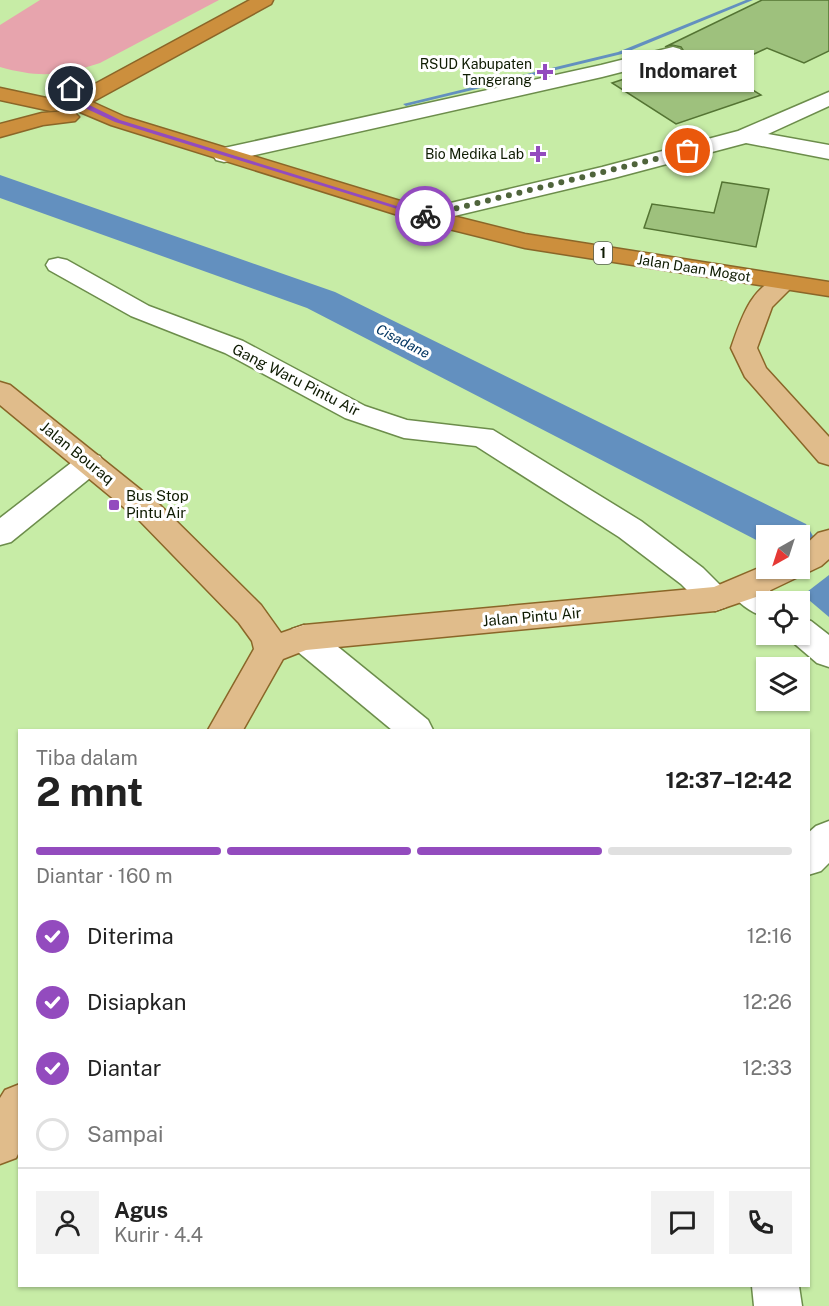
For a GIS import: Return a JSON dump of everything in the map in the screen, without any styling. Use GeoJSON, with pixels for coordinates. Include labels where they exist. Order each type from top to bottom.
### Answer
{"type":"FeatureCollection","features":[{"type":"Feature","properties":{"kind":"highway"},"geometry":{"type":"LineString","coordinates":[[0,81],[17,85],[48,85],[113,75],[240,0]]}},
{"type":"Feature","properties":{"kind":"highway"},"geometry":{"type":"LineString","coordinates":[[74,95],[264,0]]}},
{"type":"Feature","properties":{"kind":"highway"},"geometry":{"type":"LineString","coordinates":[[113,75],[126,106],[136,120],[152,132]]}},
{"type":"Feature","properties":{"kind":"highway"},"geometry":{"type":"LineString","coordinates":[[0,94],[8,102],[11,111],[8,121],[0,130]]}},
{"type":"Feature","properties":{"kind":"highway","name":"Jalan Daan Mogot"},"geometry":{"type":"LineString","coordinates":[[0,94],[61,105],[74,95],[117,121],[425,216],[525,241],[829,289]]}},
{"type":"Feature","properties":{"kind":"highway"},"geometry":{"type":"LineString","coordinates":[[0,130],[42,119],[65,117],[117,121]]}},
{"type":"Feature","properties":{"kind":"main road"},"geometry":{"type":"LineString","coordinates":[[784,283],[760,304],[744,348],[754,371],[829,455]]}},
{"type":"Feature","properties":{"kind":"main road","name":"Jalan Bouraq"},"geometry":{"type":"LineString","coordinates":[[0,391],[150,513],[250,614],[267,637],[271,650]]}},
{"type":"Feature","properties":{"kind":"main road"},"geometry":{"type":"LineString","coordinates":[[810,558],[829,541]]}},
{"type":"Feature","properties":{"kind":"main road","name":"Jalan Pintu Air"},"geometry":{"type":"LineString","coordinates":[[271,650],[304,638],[715,598],[766,586]]}},
{"type":"Feature","properties":{"kind":"main road"},"geometry":{"type":"LineString","coordinates":[[250,614],[304,638]]}},
{"type":"Feature","properties":{"kind":"main road"},"geometry":{"type":"LineString","coordinates":[[226,729],[271,650]]}},
{"type":"Feature","properties":{"kind":"main road"},"geometry":{"type":"LineString","coordinates":[[0,1142],[18,1110]]}},
{"type":"Feature","properties":{"kind":"street"},"geometry":{"type":"LineString","coordinates":[[224,155],[602,71],[673,53]]}},
{"type":"Feature","properties":{"kind":"street"},"geometry":{"type":"LineString","coordinates":[[425,216],[606,173],[746,136],[829,98]]}},
{"type":"Feature","properties":{"kind":"street"},"geometry":{"type":"LineString","coordinates":[[746,136],[829,152]]}},
{"type":"Feature","properties":{"kind":"street","name":"Gang Waru Pintu Air"},"geometry":{"type":"LineString","coordinates":[[58,265],[140,312],[234,347],[355,412],[404,429],[483,437],[630,529],[692,576],[715,598]]}},
{"type":"Feature","properties":{"kind":"street"},"geometry":{"type":"LineString","coordinates":[[0,534],[90,463]]}},
{"type":"Feature","properties":{"kind":"street"},"geometry":{"type":"LineString","coordinates":[[304,638],[415,729]]}},
{"type":"Feature","properties":{"kind":"street"},"geometry":{"type":"LineString","coordinates":[[810,638],[829,654]]}},
{"type":"Feature","properties":{"kind":"street"},"geometry":{"type":"LineString","coordinates":[[810,857],[829,837]]}},
{"type":"Feature","properties":{"kind":"street"},"geometry":{"type":"LineString","coordinates":[[776,1287],[778,1306]]}},
{"type":"Feature","properties":{"kind":"shaded area"},"geometry":{"type":"Polygon","coordinates":[[[40,0],[219,0],[100,63],[50,74],[27,73],[0,67],[0,25],[40,0]]]}},
{"type":"Feature","properties":{"kind":"water"},"geometry":{"type":"Polygon","coordinates":[[[829,575],[829,617],[810,601],[808,591],[829,575]]]}},
{"type":"Feature","properties":{"kind":"building"},"geometry":{"type":"Polygon","coordinates":[[[762,0],[829,0],[829,51],[804,63],[767,48],[720,70],[761,95],[676,124],[612,83],[687,58],[683,57],[685,53],[681,47],[672,45],[665,47],[762,0]]]}},
{"type":"Feature","properties":{"kind":"building"},"geometry":{"type":"Polygon","coordinates":[[[722,182],[769,189],[756,247],[644,228],[652,204],[714,213],[722,182]]]}},
{"type":"Feature","properties":{"kind":"waterway"},"geometry":{"type":"LineString","coordinates":[[406,104],[620,53],[750,0]]}},
{"type":"Feature","properties":{"kind":"waterway","name":"Cisadane"},"geometry":{"type":"LineString","coordinates":[[0,186],[321,300],[767,525]]}},
{"type":"Feature","properties":{"kind":"way so far"},"geometry":{"type":"LineString","coordinates":[[425,216],[688,151]]}},
{"type":"Feature","properties":{"kind":"place","name":"RSUD Kabupaten Tangerang"},"geometry":{"type":"Point","coordinates":[545,72]}},
{"type":"Feature","properties":{"kind":"place","name":"Indomaret"},"geometry":{"type":"Point","coordinates":[688,151]}},
{"type":"Feature","properties":{"kind":"place","name":"Bio Medika Lab"},"geometry":{"type":"Point","coordinates":[538,154]}},
{"type":"Feature","properties":{"kind":"place","name":"Bus Stop Pintu Air"},"geometry":{"type":"Point","coordinates":[114,505]}},
{"type":"Feature","properties":{"kind":"route"},"geometry":{"type":"LineString","coordinates":[[71,89],[76,102],[117,121],[425,216]]}}]}
